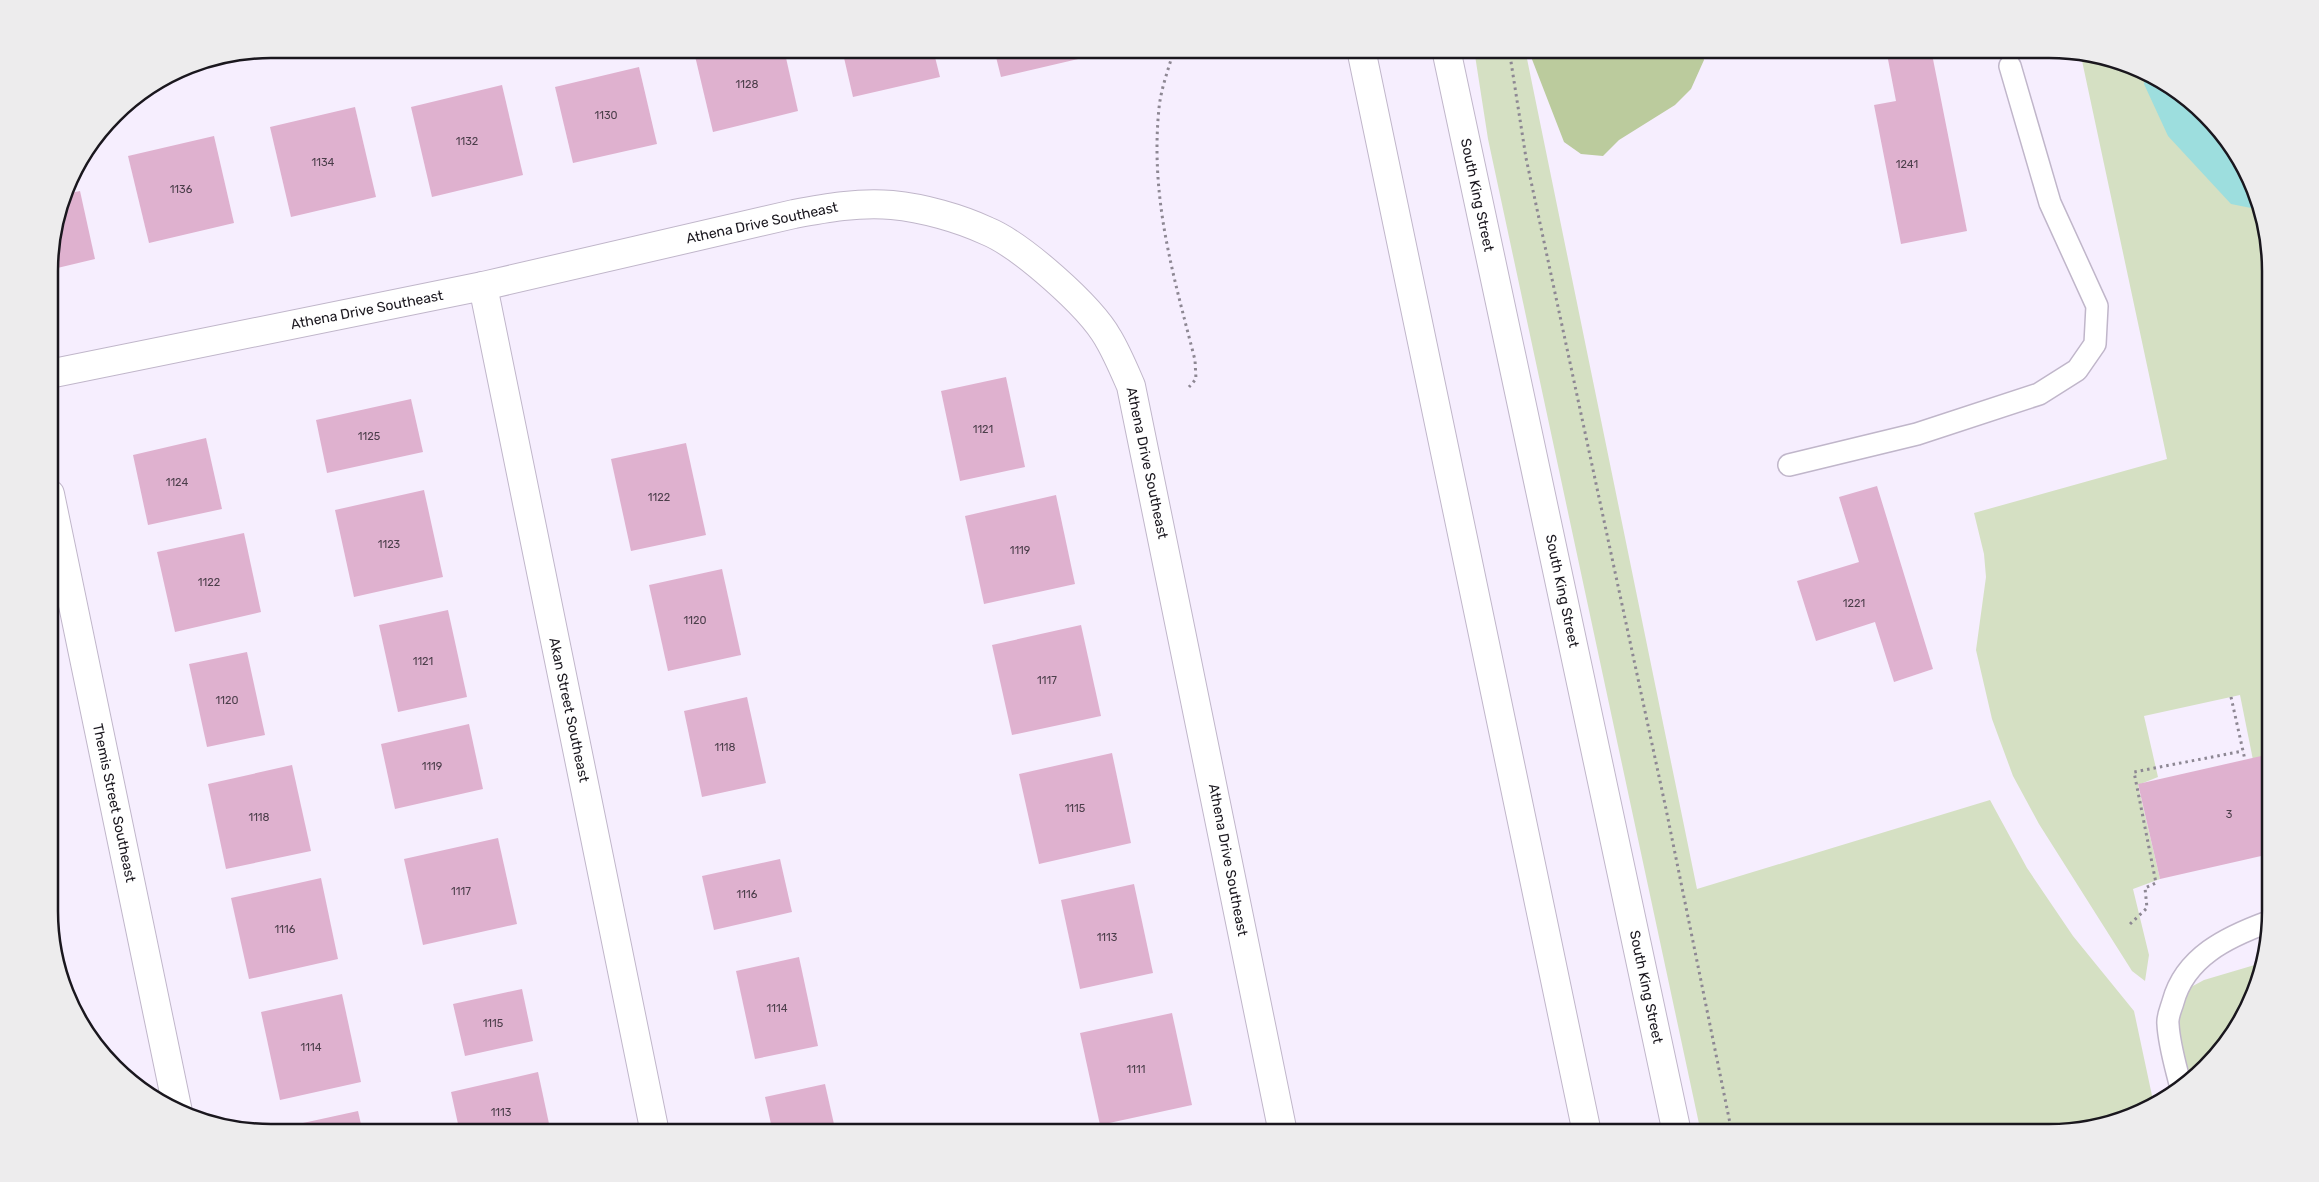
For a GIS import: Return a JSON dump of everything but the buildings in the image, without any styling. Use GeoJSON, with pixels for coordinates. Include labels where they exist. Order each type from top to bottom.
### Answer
{"type":"FeatureCollection","features":[{"type":"Feature","properties":{"kind":"main road"},"geometry":{"type":"LineString","coordinates":[[1363,58],[1585,1124]]}},
{"type":"Feature","properties":{"kind":"main road","name":"South King Street"},"geometry":{"type":"LineString","coordinates":[[1448,58],[1675,1124]]}},
{"type":"Feature","properties":{"kind":"main road","name":"Athena Drive Southeast"},"geometry":{"type":"LineString","coordinates":[[58,372],[482,286],[794,214],[839,206],[892,205],[938,214],[988,231],[1038,265],[1074,298],[1108,337],[1132,386],[1282,1124]]}},
{"type":"Feature","properties":{"kind":"main road","name":"Akan Street Southeast"},"geometry":{"type":"LineString","coordinates":[[482,286],[653,1124]]}},
{"type":"Feature","properties":{"kind":"main road","name":"Themis Street Southeast"},"geometry":{"type":"LineString","coordinates":[[58,533],[176,1101]]}},
{"type":"Feature","properties":{"kind":"lane"},"geometry":{"type":"LineString","coordinates":[[1789,465],[1917,434],[2039,394],[2077,370],[2095,344],[2097,306],[2050,203],[2010,66]]}},
{"type":"Feature","properties":{"kind":"lane"},"geometry":{"type":"LineString","coordinates":[[2179,1079],[2167,1022],[2176,989],[2190,968],[2215,944],[2261,925]]}},
{"type":"Feature","properties":{"kind":"path"},"geometry":{"type":"LineString","coordinates":[[1172,58],[1159,107],[1158,198],[1163,232],[1195,360],[1196,379],[1189,387]]}},
{"type":"Feature","properties":{"kind":"path"},"geometry":{"type":"LineString","coordinates":[[1510,58],[1526,158],[1664,800],[1730,1124]]}},
{"type":"Feature","properties":{"kind":"path"},"geometry":{"type":"LineString","coordinates":[[2231,697],[2246,760]]}},
{"type":"Feature","properties":{"kind":"path"},"geometry":{"type":"LineString","coordinates":[[2130,924],[2147,908],[2146,888],[2156,883],[2134,772],[2243,751]]}},
{"type":"Feature","properties":{"kind":"shaded area"},"geometry":{"type":"Polygon","coordinates":[[[1475,58],[1527,58],[1697,889],[1990,800],[2027,868],[2073,936],[2134,1011],[2152,1097],[2117,1113],[2076,1123],[2062,1124],[1699,1124],[1488,139],[1475,58]]]}},
{"type":"Feature","properties":{"kind":"shaded area"},"geometry":{"type":"Polygon","coordinates":[[[1531,58],[1703,58],[1691,89],[1675,105],[1619,140],[1603,156],[1581,154],[1564,142],[1531,58]]]}},
{"type":"Feature","properties":{"kind":"shaded area"},"geometry":{"type":"Polygon","coordinates":[[[2082,60],[2117,69],[2155,86],[2189,110],[2209,130],[2233,164],[2250,202],[2260,243],[2262,271],[2262,758],[2253,760],[2240,695],[2144,716],[2158,777],[2138,785],[2160,879],[2133,889],[2149,955],[2145,981],[2132,971],[2039,824],[2013,776],[1992,719],[1976,650],[1986,577],[1984,554],[1974,513],[2167,459],[2082,60]]]}},
{"type":"Feature","properties":{"kind":"shaded area"},"geometry":{"type":"Polygon","coordinates":[[[2144,81],[2167,93],[2189,110],[2209,130],[2233,164],[2252,208],[2231,204],[2168,136],[2144,81]]]}},
{"type":"Feature","properties":{"kind":"shaded area"},"geometry":{"type":"Polygon","coordinates":[[[2254,965],[2245,993],[2226,1030],[2209,1052],[2188,1073],[2176,1013],[2191,987],[2204,980],[2254,965]]]}}]}
